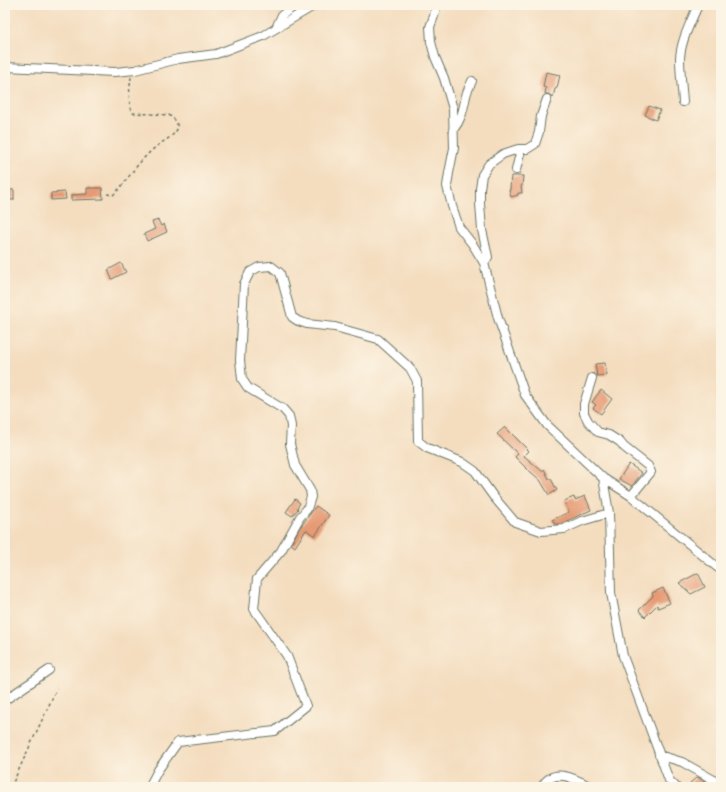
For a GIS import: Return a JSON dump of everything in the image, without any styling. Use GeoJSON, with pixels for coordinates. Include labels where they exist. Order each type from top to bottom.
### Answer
{"type":"FeatureCollection","features":[{"type":"Feature","properties":{"kind":"street"},"geometry":{"type":"LineString","coordinates":[[276,29],[282,15],[296,5]]}},
{"type":"Feature","properties":{"kind":"street"},"geometry":{"type":"LineString","coordinates":[[5,67],[115,72],[129,71],[178,59],[216,54],[263,36],[315,5]]}},
{"type":"Feature","properties":{"kind":"street"},"geometry":{"type":"LineString","coordinates":[[435,5],[436,8],[430,27],[431,42],[454,109],[454,148],[448,186],[452,206],[459,227],[473,245],[484,263],[498,318],[524,395],[547,425],[603,478],[631,496],[718,568],[721,568]]}},
{"type":"Feature","properties":{"kind":"street"},"geometry":{"type":"LineString","coordinates":[[683,102],[680,58],[683,41],[698,5]]}},
{"type":"Feature","properties":{"kind":"street"},"geometry":{"type":"LineString","coordinates":[[453,130],[462,117],[466,95],[472,81]]}},
{"type":"Feature","properties":{"kind":"street"},"geometry":{"type":"LineString","coordinates":[[484,263],[488,257],[482,230],[480,204],[482,175],[489,164],[503,154],[518,149],[527,149],[535,144],[539,132],[541,116],[547,99]]}},
{"type":"Feature","properties":{"kind":"street"},"geometry":{"type":"LineString","coordinates":[[516,170],[521,149]]}},
{"type":"Feature","properties":{"kind":"street"},"geometry":{"type":"LineString","coordinates":[[149,787],[158,770],[178,742],[275,731],[306,706],[287,656],[254,609],[256,579],[281,552],[300,517],[307,509],[311,497],[310,490],[295,465],[290,444],[291,426],[289,416],[283,409],[248,388],[242,379],[240,360],[244,284],[250,272],[259,267],[270,266],[280,273],[292,317],[298,321],[307,324],[334,327],[378,339],[410,368],[417,381],[418,441],[426,448],[462,462],[475,471],[493,496],[515,522],[541,531],[556,530],[564,529],[582,521],[609,513]]}},
{"type":"Feature","properties":{"kind":"street"},"geometry":{"type":"LineString","coordinates":[[592,378],[584,404],[584,413],[588,421],[598,432],[609,435],[620,442],[648,466],[651,472],[631,496]]}},
{"type":"Feature","properties":{"kind":"street"},"geometry":{"type":"LineString","coordinates":[[603,478],[609,513],[611,593],[624,656],[659,756],[669,780],[676,787]]}},
{"type":"Feature","properties":{"kind":"street"},"geometry":{"type":"LineString","coordinates":[[5,700],[49,670]]}},
{"type":"Feature","properties":{"kind":"street"},"geometry":{"type":"LineString","coordinates":[[659,756],[682,762],[721,784]]}},
{"type":"Feature","properties":{"kind":"street"},"geometry":{"type":"LineString","coordinates":[[542,787],[545,781],[553,777],[564,775],[591,787]]}},
{"type":"Feature","properties":{"kind":"path"},"geometry":{"type":"LineString","coordinates":[[107,194],[113,195],[119,190],[144,159],[174,134],[178,128],[176,121],[169,115],[133,113],[131,109],[131,78],[129,71]]}},
{"type":"Feature","properties":{"kind":"path"},"geometry":{"type":"LineString","coordinates":[[12,787],[24,757],[57,688]]}},
{"type":"Feature","properties":{"kind":"building"},"geometry":{"type":"Polygon","coordinates":[[[546,72],[560,75],[553,97],[545,94],[546,88],[543,87],[546,72]]]}},
{"type":"Feature","properties":{"kind":"building"},"geometry":{"type":"Polygon","coordinates":[[[649,106],[660,110],[656,120],[645,115],[649,106]]]}},
{"type":"Feature","properties":{"kind":"building"},"geometry":{"type":"Polygon","coordinates":[[[511,176],[523,176],[521,186],[522,193],[518,193],[518,195],[511,197],[509,190],[511,176]]]}},
{"type":"Feature","properties":{"kind":"building"},"geometry":{"type":"Polygon","coordinates":[[[87,188],[102,188],[103,199],[71,200],[71,195],[87,194],[87,188]]]}},
{"type":"Feature","properties":{"kind":"building"},"geometry":{"type":"Polygon","coordinates":[[[5,190],[14,190],[14,200],[5,200],[5,190]]]}},
{"type":"Feature","properties":{"kind":"building"},"geometry":{"type":"Polygon","coordinates":[[[65,192],[66,199],[51,200],[51,193],[65,192]]]}},
{"type":"Feature","properties":{"kind":"building"},"geometry":{"type":"Polygon","coordinates":[[[158,220],[161,226],[164,224],[167,232],[147,241],[144,234],[155,229],[152,222],[158,220]]]}},
{"type":"Feature","properties":{"kind":"building"},"geometry":{"type":"Polygon","coordinates":[[[121,263],[126,272],[112,279],[108,270],[121,263]]]}},
{"type":"Feature","properties":{"kind":"building"},"geometry":{"type":"Polygon","coordinates":[[[605,363],[607,375],[597,376],[595,364],[605,363]]]}},
{"type":"Feature","properties":{"kind":"building"},"geometry":{"type":"Polygon","coordinates":[[[601,390],[612,399],[601,414],[593,408],[596,405],[592,402],[601,390]]]}},
{"type":"Feature","properties":{"kind":"building"},"geometry":{"type":"Polygon","coordinates":[[[505,427],[529,451],[524,456],[542,471],[544,469],[557,490],[549,495],[540,480],[515,457],[518,454],[497,434],[505,427]]]}},
{"type":"Feature","properties":{"kind":"building"},"geometry":{"type":"Polygon","coordinates":[[[629,464],[642,473],[632,486],[619,479],[629,464]]]}},
{"type":"Feature","properties":{"kind":"building"},"geometry":{"type":"Polygon","coordinates":[[[585,496],[591,510],[562,524],[555,524],[552,520],[569,512],[564,501],[574,497],[575,500],[585,496]]]}},
{"type":"Feature","properties":{"kind":"building"},"geometry":{"type":"Polygon","coordinates":[[[295,499],[300,503],[297,508],[298,509],[292,516],[286,512],[295,499]]]}},
{"type":"Feature","properties":{"kind":"building"},"geometry":{"type":"Polygon","coordinates":[[[316,506],[329,515],[315,536],[306,530],[295,547],[291,544],[299,529],[316,506]]]}},
{"type":"Feature","properties":{"kind":"building"},"geometry":{"type":"Polygon","coordinates":[[[698,573],[705,587],[691,594],[679,583],[698,573]]]}},
{"type":"Feature","properties":{"kind":"building"},"geometry":{"type":"Polygon","coordinates":[[[663,588],[670,603],[658,608],[657,605],[645,617],[639,610],[653,596],[652,593],[663,588]]]}},
{"type":"Feature","properties":{"kind":"building"},"geometry":{"type":"Polygon","coordinates":[[[697,777],[710,787],[694,787],[690,783],[697,777]]]}}]}
